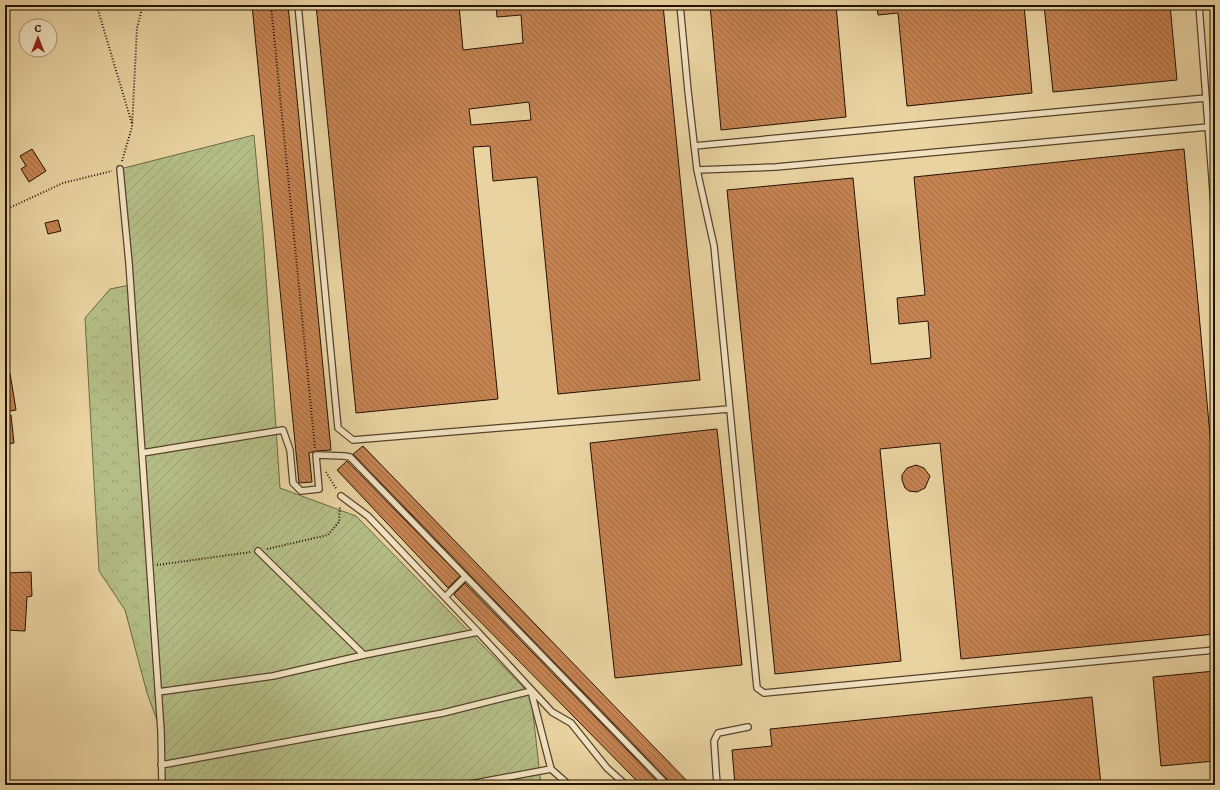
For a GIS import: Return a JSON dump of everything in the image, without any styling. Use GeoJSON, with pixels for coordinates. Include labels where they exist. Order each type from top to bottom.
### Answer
{"type":"FeatureCollection","features":[{"type":"Feature","properties":{"kind":"lane"},"geometry":{"type":"LineString","coordinates":[[298,5],[338,428],[353,440],[729,409]]}},
{"type":"Feature","properties":{"kind":"lane"},"geometry":{"type":"LineString","coordinates":[[680,5],[697,170],[714,246],[757,688],[764,692],[1215,650]]}},
{"type":"Feature","properties":{"kind":"lane"},"geometry":{"type":"LineString","coordinates":[[1199,5],[1215,218]]}},
{"type":"Feature","properties":{"kind":"lane"},"geometry":{"type":"LineString","coordinates":[[694,146],[1206,98]]}},
{"type":"Feature","properties":{"kind":"lane"},"geometry":{"type":"LineString","coordinates":[[697,170],[776,167],[1208,127]]}},
{"type":"Feature","properties":{"kind":"lane"},"geometry":{"type":"LineString","coordinates":[[120,169],[129,263],[142,453],[158,692],[162,785]]}},
{"type":"Feature","properties":{"kind":"lane"},"geometry":{"type":"LineString","coordinates":[[142,453],[283,430],[290,450],[293,483],[301,491],[319,489],[316,455],[350,457],[667,785]]}},
{"type":"Feature","properties":{"kind":"lane"},"geometry":{"type":"LineString","coordinates":[[341,496],[368,516],[478,632],[531,691],[552,712],[571,723],[606,768],[626,785]]}},
{"type":"Feature","properties":{"kind":"lane"},"geometry":{"type":"LineString","coordinates":[[258,551],[364,655]]}},
{"type":"Feature","properties":{"kind":"lane"},"geometry":{"type":"LineString","coordinates":[[445,597],[465,577]]}},
{"type":"Feature","properties":{"kind":"lane"},"geometry":{"type":"LineString","coordinates":[[158,692],[273,676],[364,655],[478,632]]}},
{"type":"Feature","properties":{"kind":"lane"},"geometry":{"type":"LineString","coordinates":[[161,765],[444,713],[531,691]]}},
{"type":"Feature","properties":{"kind":"lane"},"geometry":{"type":"LineString","coordinates":[[531,691],[551,769],[569,785]]}},
{"type":"Feature","properties":{"kind":"lane"},"geometry":{"type":"LineString","coordinates":[[717,785],[714,741],[718,733],[748,727]]}},
{"type":"Feature","properties":{"kind":"lane"},"geometry":{"type":"LineString","coordinates":[[465,785],[551,769]]}},
{"type":"Feature","properties":{"kind":"path"},"geometry":{"type":"LineString","coordinates":[[94,5],[98,10],[132,127]]}},
{"type":"Feature","properties":{"kind":"path"},"geometry":{"type":"LineString","coordinates":[[5,210],[63,183],[120,169],[132,127],[137,28],[143,5]]}},
{"type":"Feature","properties":{"kind":"path"},"geometry":{"type":"LineString","coordinates":[[149,566],[258,551],[328,535],[339,522],[341,496],[316,455],[271,5]]}},
{"type":"Feature","properties":{"kind":"green space"},"geometry":{"type":"Polygon","coordinates":[[[254,135],[263,234],[280,488],[356,516],[531,695],[541,785],[162,785],[120,169],[254,135]]]}},
{"type":"Feature","properties":{"kind":"green space"},"geometry":{"type":"Polygon","coordinates":[[[130,285],[161,731],[147,693],[125,610],[99,571],[85,318],[110,289],[130,285]]]}},
{"type":"Feature","properties":{"kind":"building"},"geometry":{"type":"Polygon","coordinates":[[[252,5],[288,5],[331,450],[309,453],[312,482],[299,483],[252,5]]]}},
{"type":"Feature","properties":{"kind":"building"},"geometry":{"type":"Polygon","coordinates":[[[316,5],[459,5],[463,50],[523,43],[521,15],[497,17],[496,5],[663,5],[700,380],[558,394],[537,177],[493,181],[490,146],[473,147],[498,399],[356,413],[316,5]],[[529,102],[469,109],[471,125],[531,120],[529,102]]]}},
{"type":"Feature","properties":{"kind":"building"},"geometry":{"type":"Polygon","coordinates":[[[710,5],[836,5],[846,117],[721,130],[710,5]]]}},
{"type":"Feature","properties":{"kind":"building"},"geometry":{"type":"Polygon","coordinates":[[[877,5],[1024,5],[1032,93],[907,106],[898,13],[878,15],[877,5]]]}},
{"type":"Feature","properties":{"kind":"building"},"geometry":{"type":"Polygon","coordinates":[[[1044,5],[1170,5],[1177,80],[1053,92],[1044,5]]]}},
{"type":"Feature","properties":{"kind":"building"},"geometry":{"type":"Polygon","coordinates":[[[32,149],[46,171],[29,182],[21,169],[26,166],[20,156],[32,149]]]}},
{"type":"Feature","properties":{"kind":"building"},"geometry":{"type":"Polygon","coordinates":[[[1184,149],[1215,490],[1215,634],[961,659],[940,443],[880,449],[901,661],[775,674],[727,190],[853,178],[871,364],[931,358],[928,321],[899,324],[897,298],[925,295],[914,177],[1184,149]]]}},
{"type":"Feature","properties":{"kind":"building"},"geometry":{"type":"Polygon","coordinates":[[[58,220],[61,231],[48,234],[45,223],[58,220]]]}},
{"type":"Feature","properties":{"kind":"building"},"geometry":{"type":"Polygon","coordinates":[[[10,373],[16,410],[5,412],[5,374],[10,373]]]}},
{"type":"Feature","properties":{"kind":"building"},"geometry":{"type":"Polygon","coordinates":[[[5,415],[11,415],[14,443],[5,444],[5,415]]]}},
{"type":"Feature","properties":{"kind":"building"},"geometry":{"type":"Polygon","coordinates":[[[717,429],[742,665],[615,678],[590,443],[717,429]]]}},
{"type":"Feature","properties":{"kind":"building"},"geometry":{"type":"Polygon","coordinates":[[[363,446],[691,785],[671,785],[670,782],[353,454],[363,446]]]}},
{"type":"Feature","properties":{"kind":"building"},"geometry":{"type":"Polygon","coordinates":[[[347,461],[460,576],[448,588],[337,470],[347,461]]]}},
{"type":"Feature","properties":{"kind":"building"},"geometry":{"type":"Polygon","coordinates":[[[916,465],[924,468],[930,476],[925,488],[917,492],[909,491],[905,488],[902,480],[902,475],[907,468],[916,465]]]}},
{"type":"Feature","properties":{"kind":"building"},"geometry":{"type":"Polygon","coordinates":[[[31,572],[32,596],[27,597],[25,631],[5,630],[5,607],[7,607],[5,573],[31,572]]]}},
{"type":"Feature","properties":{"kind":"building"},"geometry":{"type":"Polygon","coordinates":[[[465,583],[661,785],[641,785],[455,596],[454,594],[465,583]]]}},
{"type":"Feature","properties":{"kind":"building"},"geometry":{"type":"Polygon","coordinates":[[[1215,671],[1215,761],[1161,766],[1153,677],[1215,671]]]}},
{"type":"Feature","properties":{"kind":"building"},"geometry":{"type":"Polygon","coordinates":[[[1092,697],[1101,785],[735,785],[732,750],[772,746],[770,729],[1092,697]]]}}]}
